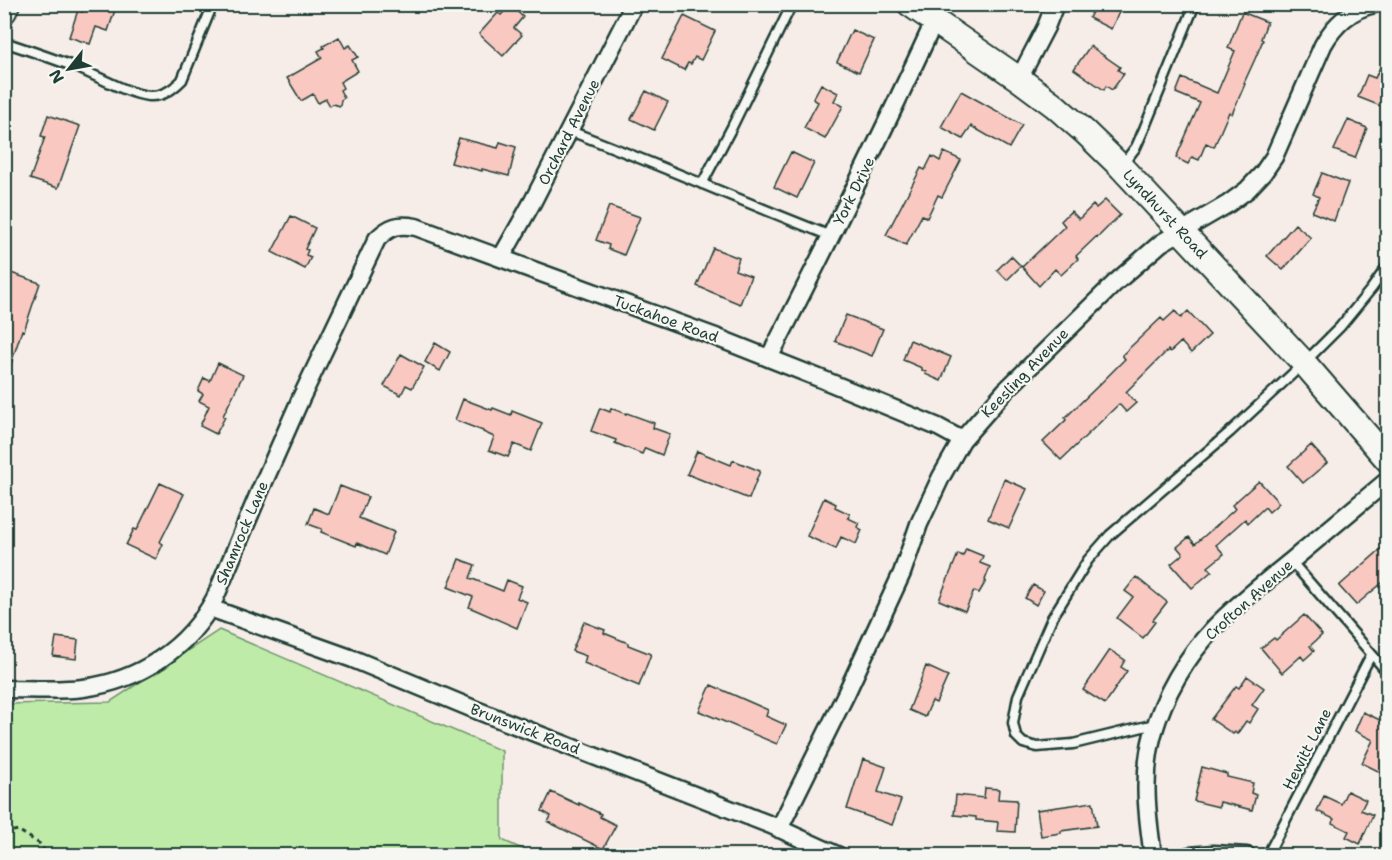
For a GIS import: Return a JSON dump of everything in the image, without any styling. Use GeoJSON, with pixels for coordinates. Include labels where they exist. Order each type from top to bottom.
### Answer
{"type":"FeatureCollection","features":[{"type":"Feature","properties":{"kind":"main road"},"geometry":{"type":"LineString","coordinates":[[4,11],[7,4]]}},
{"type":"Feature","properties":{"kind":"main road","name":"Lyndhurst Road"},"geometry":{"type":"LineString","coordinates":[[910,4],[1019,79],[1086,132],[1304,363],[1388,460]]}},
{"type":"Feature","properties":{"kind":"street","name":"Orchard Avenue"},"geometry":{"type":"LineString","coordinates":[[501,258],[534,201],[634,4]]}},
{"type":"Feature","properties":{"kind":"street"},"geometry":{"type":"LineString","coordinates":[[1019,79],[1046,27],[1055,4]]}},
{"type":"Feature","properties":{"kind":"street","name":"Keesling Avenue"},"geometry":{"type":"LineString","coordinates":[[779,829],[846,694],[902,573],[919,524],[941,477],[962,440],[1005,391],[1116,283],[1161,243],[1228,204],[1247,190],[1274,157],[1328,36],[1339,22],[1354,12],[1375,4]]}},
{"type":"Feature","properties":{"kind":"street","name":"York Drive"},"geometry":{"type":"LineString","coordinates":[[769,358],[900,96],[934,22]]}},
{"type":"Feature","properties":{"kind":"street","name":"Tuckahoe Road"},"geometry":{"type":"LineString","coordinates":[[373,247],[377,239],[393,227],[404,225],[416,227],[769,358],[938,427],[962,440]]}},
{"type":"Feature","properties":{"kind":"street","name":"Shamrock Lane"},"geometry":{"type":"LineString","coordinates":[[4,689],[80,688],[105,684],[129,676],[163,657],[195,630],[210,608],[297,409],[373,247]]}},
{"type":"Feature","properties":{"kind":"street","name":"Crofton Avenue"},"geometry":{"type":"LineString","coordinates":[[1153,855],[1147,818],[1148,760],[1156,724],[1172,686],[1193,653],[1214,628],[1388,480]]}},
{"type":"Feature","properties":{"kind":"street","name":"Brunswick Road"},"geometry":{"type":"LineString","coordinates":[[210,608],[353,659],[839,855]]}},
{"type":"Feature","properties":{"kind":"street"},"geometry":{"type":"LineString","coordinates":[[1189,855],[1247,855]]}},
{"type":"Feature","properties":{"kind":"lane"},"geometry":{"type":"LineString","coordinates":[[4,42],[76,67],[129,90],[149,96],[161,95],[174,89],[182,80],[213,4]]}},
{"type":"Feature","properties":{"kind":"lane"},"geometry":{"type":"LineString","coordinates":[[702,184],[792,4]]}},
{"type":"Feature","properties":{"kind":"lane"},"geometry":{"type":"LineString","coordinates":[[1121,167],[1136,147],[1195,4]]}},
{"type":"Feature","properties":{"kind":"lane"},"geometry":{"type":"LineString","coordinates":[[570,131],[831,236]]}},
{"type":"Feature","properties":{"kind":"lane"},"geometry":{"type":"LineString","coordinates":[[1156,724],[1073,744],[1037,747],[1023,743],[1016,736],[1013,723],[1018,696],[1052,618],[1088,560],[1110,534],[1230,432],[1304,363],[1340,327],[1372,288],[1388,264]]}},
{"type":"Feature","properties":{"kind":"lane"},"geometry":{"type":"LineString","coordinates":[[1291,561],[1388,673]]}},
{"type":"Feature","properties":{"kind":"lane","name":"Hewitt Lane"},"geometry":{"type":"LineString","coordinates":[[1267,855],[1371,655]]}},
{"type":"Feature","properties":{"kind":"path"},"geometry":{"type":"LineString","coordinates":[[4,833],[18,830],[40,844],[48,855]]}},
{"type":"Feature","properties":{"kind":"green space"},"geometry":{"type":"Polygon","coordinates":[[[219,630],[502,751],[502,840],[536,855],[5,855],[4,704],[110,702],[219,630]]]}},
{"type":"Feature","properties":{"kind":"building"},"geometry":{"type":"Polygon","coordinates":[[[84,4],[117,4],[108,31],[96,27],[90,44],[69,37],[78,10],[82,12],[84,4]]]}},
{"type":"Feature","properties":{"kind":"building"},"geometry":{"type":"Polygon","coordinates":[[[1096,4],[1123,4],[1111,29],[1089,18],[1096,4]]]}},
{"type":"Feature","properties":{"kind":"building"},"geometry":{"type":"Polygon","coordinates":[[[510,5],[523,17],[514,28],[522,35],[503,56],[479,34],[498,13],[501,15],[510,5]]]}},
{"type":"Feature","properties":{"kind":"building"},"geometry":{"type":"Polygon","coordinates":[[[1242,12],[1267,22],[1261,39],[1263,40],[1232,114],[1229,112],[1214,147],[1206,143],[1199,160],[1192,157],[1188,164],[1176,158],[1200,103],[1176,93],[1182,78],[1217,93],[1235,51],[1228,48],[1242,12]]]}},
{"type":"Feature","properties":{"kind":"building"},"geometry":{"type":"Polygon","coordinates":[[[684,16],[715,31],[701,60],[695,57],[684,70],[662,59],[684,16]]]}},
{"type":"Feature","properties":{"kind":"building"},"geometry":{"type":"Polygon","coordinates":[[[852,30],[874,40],[859,72],[837,62],[852,30]]]}},
{"type":"Feature","properties":{"kind":"building"},"geometry":{"type":"Polygon","coordinates":[[[339,37],[345,48],[350,45],[358,57],[352,60],[358,71],[340,82],[343,88],[340,90],[344,98],[340,106],[333,104],[330,106],[326,99],[318,103],[313,94],[301,101],[287,78],[322,58],[318,51],[339,37]]]}},
{"type":"Feature","properties":{"kind":"building"},"geometry":{"type":"Polygon","coordinates":[[[1090,46],[1120,67],[1118,70],[1124,74],[1112,90],[1106,86],[1104,90],[1074,69],[1090,46]]]}},
{"type":"Feature","properties":{"kind":"building"},"geometry":{"type":"Polygon","coordinates":[[[1388,50],[1388,109],[1358,97],[1367,75],[1375,78],[1388,50]]]}},
{"type":"Feature","properties":{"kind":"building"},"geometry":{"type":"Polygon","coordinates":[[[821,84],[838,93],[834,101],[843,106],[825,139],[804,128],[818,102],[813,99],[821,84]]]}},
{"type":"Feature","properties":{"kind":"building"},"geometry":{"type":"Polygon","coordinates":[[[646,91],[668,102],[654,130],[631,119],[646,91]]]}},
{"type":"Feature","properties":{"kind":"building"},"geometry":{"type":"Polygon","coordinates":[[[961,91],[1022,125],[1009,148],[971,126],[963,139],[941,127],[961,91]]]}},
{"type":"Feature","properties":{"kind":"building"},"geometry":{"type":"Polygon","coordinates":[[[48,115],[80,126],[58,188],[30,179],[45,137],[41,136],[48,115]]]}},
{"type":"Feature","properties":{"kind":"building"},"geometry":{"type":"Polygon","coordinates":[[[1348,120],[1367,128],[1355,158],[1334,150],[1348,120]]]}},
{"type":"Feature","properties":{"kind":"building"},"geometry":{"type":"Polygon","coordinates":[[[459,138],[498,148],[500,142],[516,147],[509,176],[451,163],[459,138]]]}},
{"type":"Feature","properties":{"kind":"building"},"geometry":{"type":"Polygon","coordinates":[[[791,152],[814,163],[797,198],[774,187],[791,152]]]}},
{"type":"Feature","properties":{"kind":"building"},"geometry":{"type":"Polygon","coordinates":[[[944,152],[961,160],[942,197],[938,195],[927,218],[922,215],[906,245],[886,235],[921,168],[925,170],[932,156],[940,161],[944,152]]]}},
{"type":"Feature","properties":{"kind":"building"},"geometry":{"type":"Polygon","coordinates":[[[1322,173],[1348,183],[1334,221],[1312,212],[1319,197],[1313,194],[1322,173]]]}},
{"type":"Feature","properties":{"kind":"building"},"geometry":{"type":"Polygon","coordinates":[[[1105,200],[1120,215],[1076,256],[1078,259],[1061,275],[1055,269],[1039,286],[1022,267],[1065,226],[1061,221],[1071,211],[1079,219],[1093,205],[1096,208],[1105,200]]]}},
{"type":"Feature","properties":{"kind":"building"},"geometry":{"type":"Polygon","coordinates":[[[609,206],[640,217],[624,255],[608,249],[609,245],[596,240],[609,206]]]}},
{"type":"Feature","properties":{"kind":"building"},"geometry":{"type":"Polygon","coordinates":[[[291,216],[315,228],[305,249],[308,250],[306,255],[311,257],[305,269],[272,252],[291,216]]]}},
{"type":"Feature","properties":{"kind":"building"},"geometry":{"type":"Polygon","coordinates":[[[1295,224],[1311,238],[1283,270],[1267,256],[1295,224]]]}},
{"type":"Feature","properties":{"kind":"building"},"geometry":{"type":"Polygon","coordinates":[[[713,248],[739,258],[735,270],[751,276],[740,304],[697,286],[713,248]]]}},
{"type":"Feature","properties":{"kind":"building"},"geometry":{"type":"Polygon","coordinates":[[[1011,256],[1021,266],[1007,280],[997,270],[1011,256]]]}},
{"type":"Feature","properties":{"kind":"building"},"geometry":{"type":"Polygon","coordinates":[[[11,273],[40,283],[7,376],[4,376],[4,292],[11,273]]]}},
{"type":"Feature","properties":{"kind":"building"},"geometry":{"type":"Polygon","coordinates":[[[1175,311],[1181,318],[1188,311],[1210,335],[1191,353],[1181,342],[1170,352],[1168,350],[1126,392],[1136,403],[1126,412],[1119,404],[1061,460],[1043,442],[1125,359],[1122,355],[1161,318],[1164,321],[1175,311]]]}},
{"type":"Feature","properties":{"kind":"building"},"geometry":{"type":"Polygon","coordinates":[[[846,315],[883,329],[872,356],[835,341],[846,315]]]}},
{"type":"Feature","properties":{"kind":"building"},"geometry":{"type":"Polygon","coordinates":[[[910,340],[951,357],[941,381],[925,374],[922,368],[903,360],[910,340]]]}},
{"type":"Feature","properties":{"kind":"building"},"geometry":{"type":"Polygon","coordinates":[[[435,343],[450,352],[440,371],[425,362],[435,343]]]}},
{"type":"Feature","properties":{"kind":"building"},"geometry":{"type":"Polygon","coordinates":[[[401,354],[424,367],[412,388],[406,385],[401,395],[384,386],[401,354]]]}},
{"type":"Feature","properties":{"kind":"building"},"geometry":{"type":"Polygon","coordinates":[[[218,363],[243,375],[216,434],[200,426],[209,406],[199,401],[203,394],[198,391],[204,378],[210,381],[218,363]]]}},
{"type":"Feature","properties":{"kind":"building"},"geometry":{"type":"Polygon","coordinates":[[[463,399],[511,415],[512,411],[542,423],[531,451],[514,444],[508,457],[489,450],[494,437],[455,420],[463,399]]]}},
{"type":"Feature","properties":{"kind":"building"},"geometry":{"type":"Polygon","coordinates":[[[600,408],[610,412],[611,408],[654,423],[653,428],[670,434],[662,455],[645,448],[642,454],[615,443],[616,440],[591,431],[600,408]]]}},
{"type":"Feature","properties":{"kind":"building"},"geometry":{"type":"Polygon","coordinates":[[[1311,445],[1327,463],[1303,483],[1288,466],[1311,445]]]}},
{"type":"Feature","properties":{"kind":"building"},"geometry":{"type":"Polygon","coordinates":[[[697,451],[731,465],[733,460],[760,471],[749,499],[687,474],[697,451]]]}},
{"type":"Feature","properties":{"kind":"building"},"geometry":{"type":"Polygon","coordinates":[[[1004,479],[1027,489],[1009,528],[988,519],[1004,479]]]}},
{"type":"Feature","properties":{"kind":"building"},"geometry":{"type":"Polygon","coordinates":[[[1259,481],[1279,503],[1269,512],[1265,507],[1248,523],[1245,519],[1216,545],[1224,554],[1208,567],[1212,571],[1192,588],[1171,564],[1183,554],[1177,547],[1189,537],[1195,544],[1235,509],[1232,505],[1259,481]]]}},
{"type":"Feature","properties":{"kind":"building"},"geometry":{"type":"Polygon","coordinates":[[[160,483],[184,494],[160,542],[163,544],[156,559],[126,545],[134,529],[137,530],[160,483]]]}},
{"type":"Feature","properties":{"kind":"building"},"geometry":{"type":"Polygon","coordinates":[[[340,486],[368,497],[359,518],[394,532],[385,555],[357,543],[356,546],[321,532],[322,529],[308,524],[314,508],[329,514],[340,486]]]}},
{"type":"Feature","properties":{"kind":"building"},"geometry":{"type":"Polygon","coordinates":[[[824,498],[836,504],[835,507],[850,514],[848,518],[859,523],[857,527],[862,530],[856,544],[841,537],[836,549],[807,536],[824,498]]]}},
{"type":"Feature","properties":{"kind":"building"},"geometry":{"type":"Polygon","coordinates":[[[1388,543],[1388,578],[1356,605],[1339,586],[1388,543]]]}},
{"type":"Feature","properties":{"kind":"building"},"geometry":{"type":"Polygon","coordinates":[[[966,549],[983,556],[980,563],[990,567],[986,581],[979,593],[974,591],[965,611],[939,600],[958,554],[963,556],[966,549]]]}},
{"type":"Feature","properties":{"kind":"building"},"geometry":{"type":"Polygon","coordinates":[[[459,559],[475,565],[470,578],[503,591],[507,580],[522,586],[517,598],[527,602],[517,628],[469,607],[473,597],[448,587],[459,559]]]}},
{"type":"Feature","properties":{"kind":"building"},"geometry":{"type":"Polygon","coordinates":[[[1136,577],[1167,602],[1143,638],[1117,618],[1133,597],[1125,591],[1136,577]]]}},
{"type":"Feature","properties":{"kind":"building"},"geometry":{"type":"Polygon","coordinates":[[[1033,585],[1044,591],[1036,605],[1025,598],[1033,585]]]}},
{"type":"Feature","properties":{"kind":"building"},"geometry":{"type":"Polygon","coordinates":[[[1304,615],[1322,635],[1310,646],[1314,651],[1304,660],[1301,656],[1282,673],[1261,648],[1274,638],[1276,640],[1304,615]]]}},
{"type":"Feature","properties":{"kind":"building"},"geometry":{"type":"Polygon","coordinates":[[[584,622],[605,630],[604,633],[651,654],[639,686],[584,663],[586,656],[572,651],[584,622]]]}},
{"type":"Feature","properties":{"kind":"building"},"geometry":{"type":"Polygon","coordinates":[[[56,637],[78,640],[76,659],[53,656],[56,637]]]}},
{"type":"Feature","properties":{"kind":"building"},"geometry":{"type":"Polygon","coordinates":[[[1110,650],[1125,660],[1121,667],[1127,671],[1105,704],[1083,690],[1110,650]]]}},
{"type":"Feature","properties":{"kind":"building"},"geometry":{"type":"Polygon","coordinates":[[[926,666],[948,676],[936,703],[932,701],[925,717],[909,710],[926,666]]]}},
{"type":"Feature","properties":{"kind":"building"},"geometry":{"type":"Polygon","coordinates":[[[1247,676],[1264,688],[1252,705],[1258,709],[1249,723],[1246,721],[1237,734],[1235,732],[1233,734],[1211,719],[1236,686],[1239,688],[1247,676]]]}},
{"type":"Feature","properties":{"kind":"building"},"geometry":{"type":"Polygon","coordinates":[[[711,685],[768,710],[766,716],[786,725],[777,744],[699,711],[711,685]]]}},
{"type":"Feature","properties":{"kind":"building"},"geometry":{"type":"Polygon","coordinates":[[[1388,709],[1388,776],[1362,763],[1373,740],[1355,731],[1363,712],[1382,721],[1388,709]]]}},
{"type":"Feature","properties":{"kind":"building"},"geometry":{"type":"Polygon","coordinates":[[[863,759],[886,767],[878,792],[901,800],[892,825],[847,809],[863,759]]]}},
{"type":"Feature","properties":{"kind":"building"},"geometry":{"type":"Polygon","coordinates":[[[1202,767],[1227,774],[1227,777],[1253,783],[1251,793],[1256,795],[1252,810],[1220,802],[1219,807],[1194,801],[1202,767]]]}},
{"type":"Feature","properties":{"kind":"building"},"geometry":{"type":"Polygon","coordinates":[[[985,788],[999,789],[998,799],[1017,800],[1015,832],[997,831],[998,822],[954,815],[956,795],[984,798],[985,788]]]}},
{"type":"Feature","properties":{"kind":"building"},"geometry":{"type":"Polygon","coordinates":[[[1347,791],[1366,800],[1361,810],[1373,815],[1360,844],[1346,837],[1349,831],[1332,823],[1334,819],[1317,811],[1324,796],[1341,804],[1347,791]]]}},
{"type":"Feature","properties":{"kind":"building"},"geometry":{"type":"Polygon","coordinates":[[[551,792],[601,814],[600,817],[616,825],[603,849],[548,822],[551,816],[542,811],[551,792]]]}},
{"type":"Feature","properties":{"kind":"building"},"geometry":{"type":"Polygon","coordinates":[[[1093,802],[1097,826],[1041,836],[1037,810],[1093,802]]]}}]}
